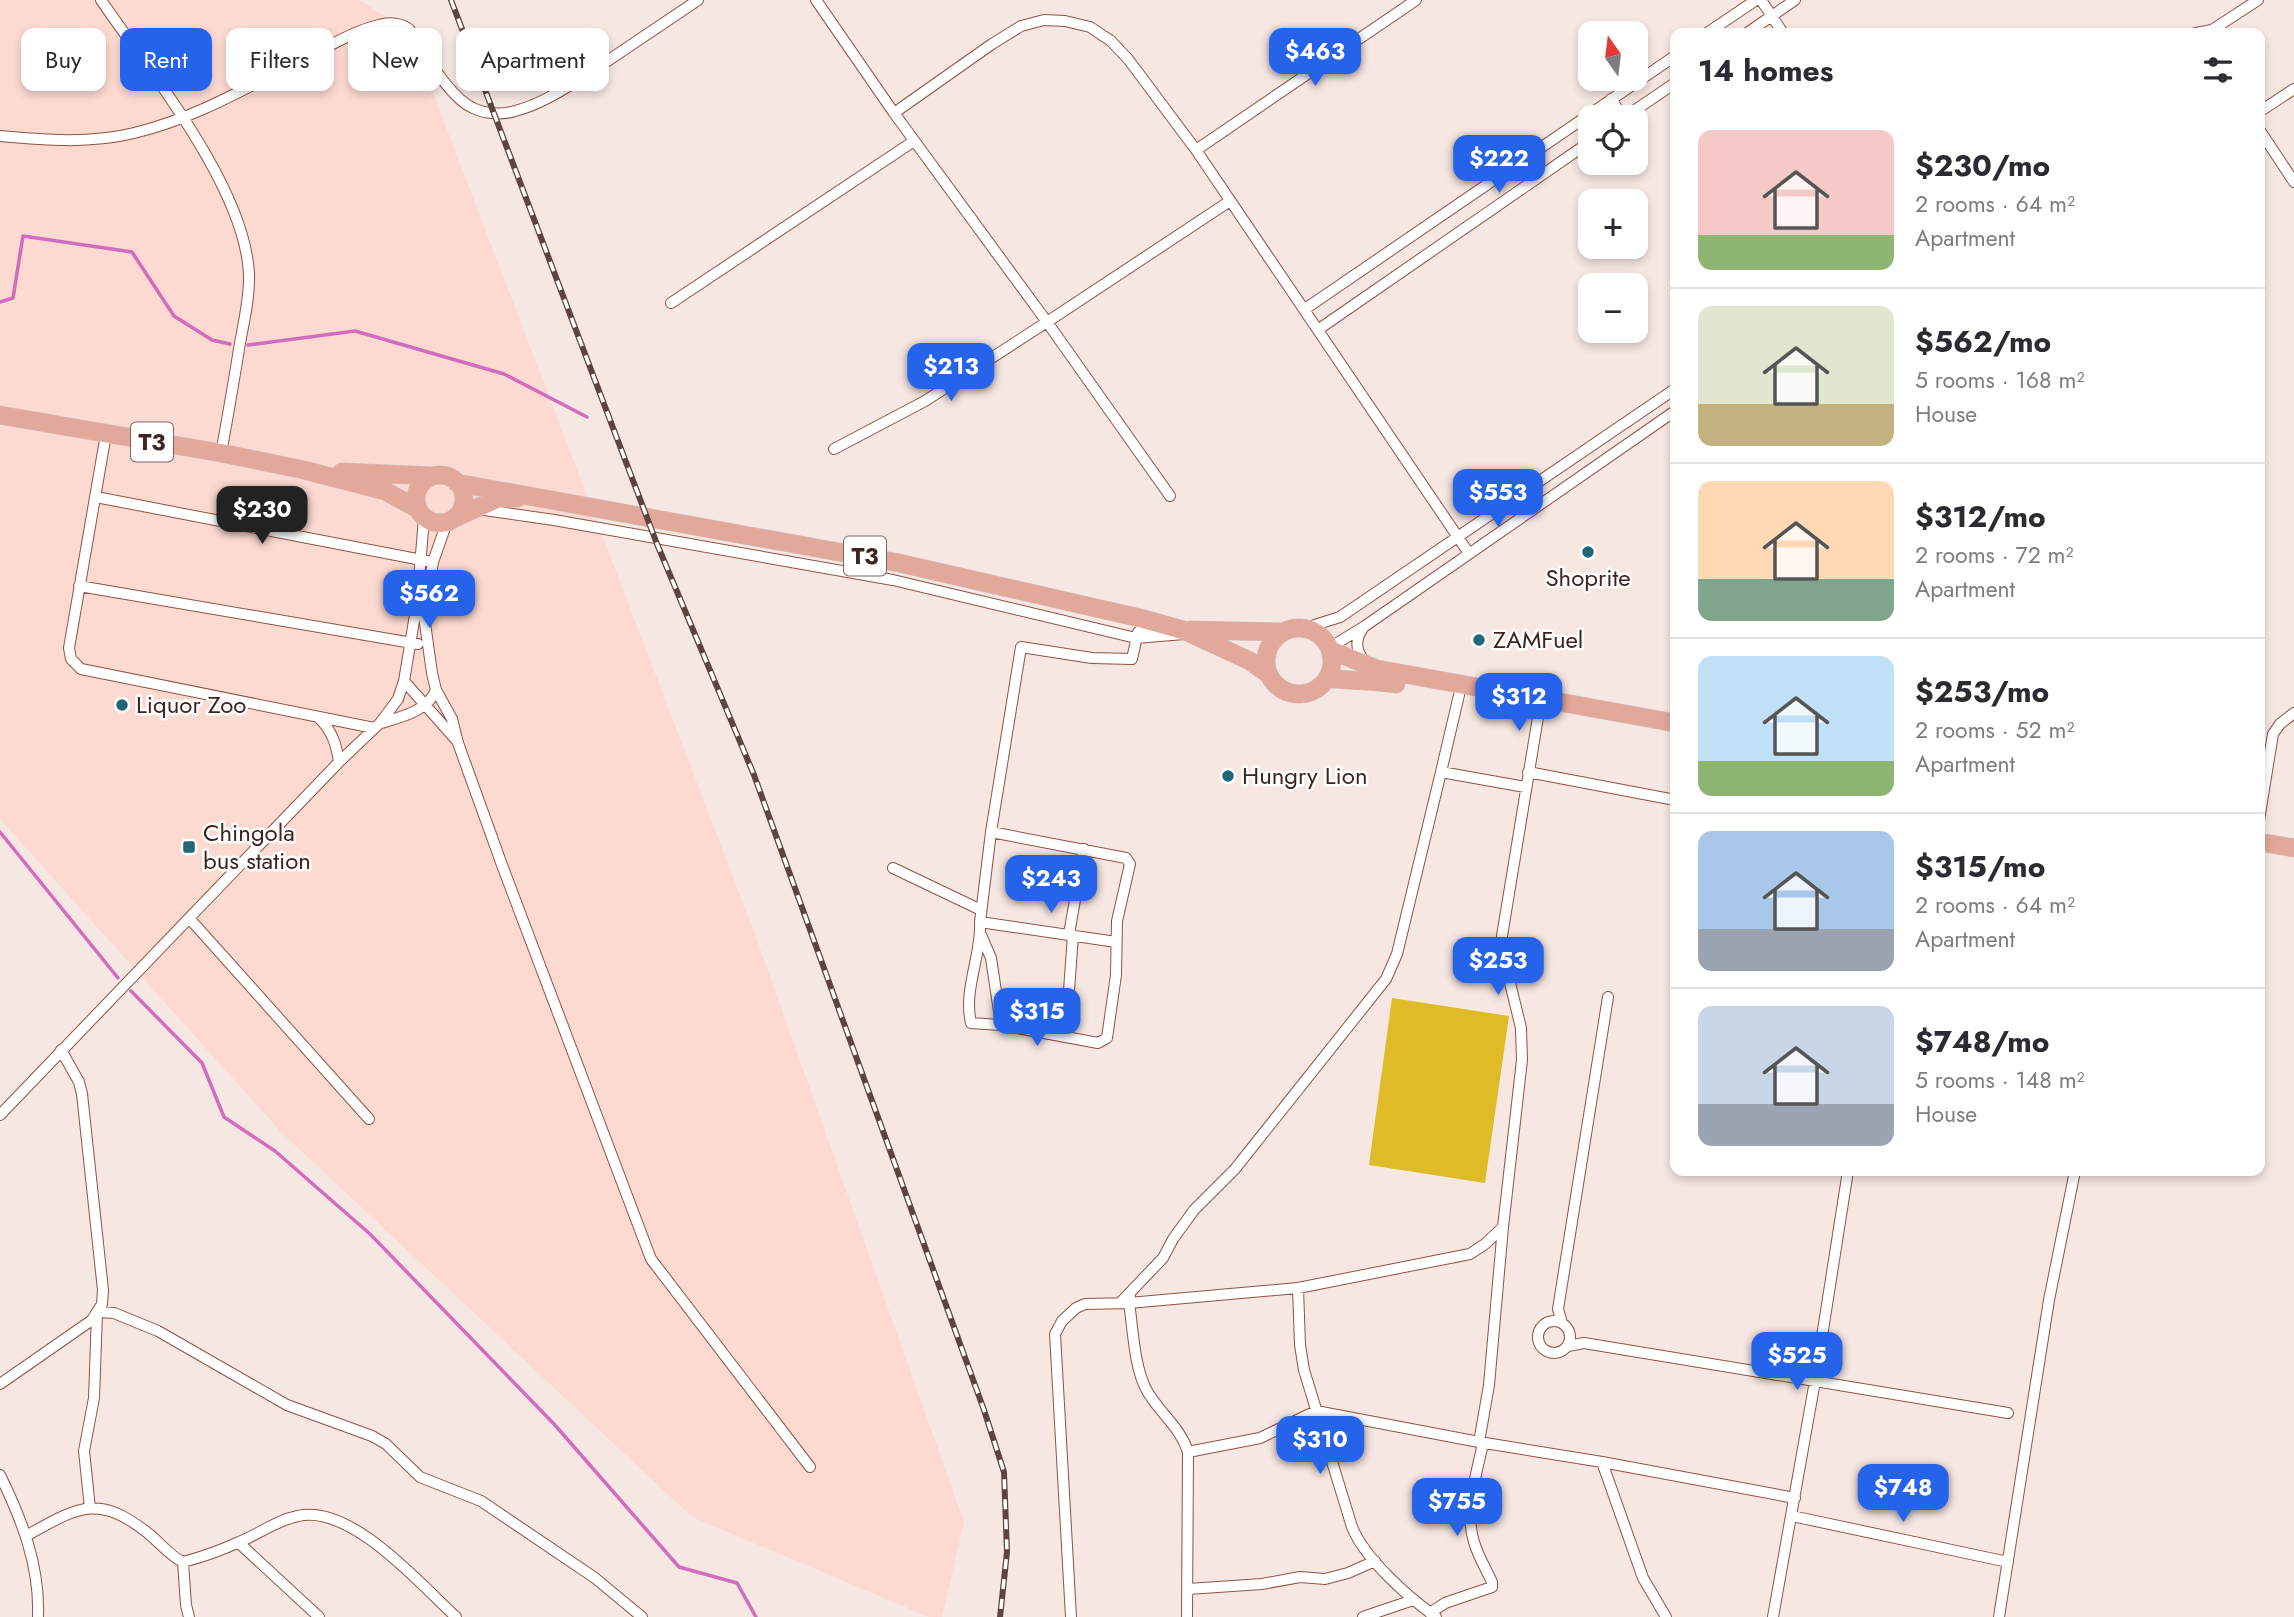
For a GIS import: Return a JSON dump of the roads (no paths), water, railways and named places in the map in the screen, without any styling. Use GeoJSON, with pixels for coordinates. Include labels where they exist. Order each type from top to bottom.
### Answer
{"type":"FeatureCollection","features":[{"type":"Feature","properties":{"kind":"highway","name":"T3"},"geometry":{"type":"LineString","coordinates":[[0,415],[304,470],[385,491],[439,524],[499,498],[545,497]]}},
{"type":"Feature","properties":{"kind":"highway","name":"T3"},"geometry":{"type":"LineString","coordinates":[[304,470],[446,476],[457,483],[899,562],[1186,632],[1250,661],[1268,674],[1282,690],[1302,694],[1312,692],[1326,678]]}},
{"type":"Feature","properties":{"kind":"highway"},"geometry":{"type":"LineString","coordinates":[[421,513],[417,492],[426,480],[433,476]]}},
{"type":"Feature","properties":{"kind":"highway"},"geometry":{"type":"LineString","coordinates":[[457,483],[464,496],[459,516]]}},
{"type":"Feature","properties":{"kind":"highway","name":"T3"},"geometry":{"type":"LineString","coordinates":[[1186,632],[1283,632],[1302,629]]}},
{"type":"Feature","properties":{"kind":"highway"},"geometry":{"type":"LineString","coordinates":[[1302,629],[1315,633],[1329,649],[1377,669],[1670,734]]}},
{"type":"Feature","properties":{"kind":"highway"},"geometry":{"type":"LineString","coordinates":[[1268,674],[1265,662],[1268,650],[1283,632]]}},
{"type":"Feature","properties":{"kind":"highway"},"geometry":{"type":"LineString","coordinates":[[1329,649],[1331,665],[1326,678],[1345,681],[1375,680],[1459,695],[1670,722]]}},
{"type":"Feature","properties":{"kind":"highway"},"geometry":{"type":"LineString","coordinates":[[2265,831],[2294,837]]}},
{"type":"Feature","properties":{"kind":"highway"},"geometry":{"type":"LineString","coordinates":[[2265,843],[2294,848]]}},
{"type":"Feature","properties":{"kind":"street"},"geometry":{"type":"LineString","coordinates":[[101,0],[182,118],[218,177],[244,240],[249,275],[246,310],[221,453]]}},
{"type":"Feature","properties":{"kind":"street"},"geometry":{"type":"LineString","coordinates":[[0,136],[89,140],[132,133],[182,118],[336,43],[370,28],[392,23],[402,24],[409,29],[453,93],[471,108],[485,112],[512,112],[541,102],[579,80],[698,0]]}},
{"type":"Feature","properties":{"kind":"street"},"geometry":{"type":"LineString","coordinates":[[816,0],[894,113],[1048,322],[1170,496]]}},
{"type":"Feature","properties":{"kind":"street"},"geometry":{"type":"LineString","coordinates":[[1196,150],[1416,0]]}},
{"type":"Feature","properties":{"kind":"street"},"geometry":{"type":"LineString","coordinates":[[1715,28],[1758,0],[1780,28]]}},
{"type":"Feature","properties":{"kind":"street"},"geometry":{"type":"LineString","coordinates":[[1754,28],[1795,0]]}},
{"type":"Feature","properties":{"kind":"street"},"geometry":{"type":"LineString","coordinates":[[2217,28],[2258,0]]}},
{"type":"Feature","properties":{"kind":"street"},"geometry":{"type":"LineString","coordinates":[[894,113],[1021,26],[1044,20],[1065,21],[1090,27],[1111,41],[1128,59],[1196,150],[1468,552]]}},
{"type":"Feature","properties":{"kind":"street"},"geometry":{"type":"LineString","coordinates":[[1304,309],[1670,59]]}},
{"type":"Feature","properties":{"kind":"street"},"geometry":{"type":"LineString","coordinates":[[1642,105],[1670,86]]}},
{"type":"Feature","properties":{"kind":"street"},"geometry":{"type":"LineString","coordinates":[[2265,108],[2294,89]]}},
{"type":"Feature","properties":{"kind":"street"},"geometry":{"type":"LineString","coordinates":[[1611,99],[1615,105]]}},
{"type":"Feature","properties":{"kind":"street"},"geometry":{"type":"LineString","coordinates":[[2265,138],[2294,182]]}},
{"type":"Feature","properties":{"kind":"street"},"geometry":{"type":"LineString","coordinates":[[671,303],[915,141]]}},
{"type":"Feature","properties":{"kind":"street"},"geometry":{"type":"LineString","coordinates":[[1319,329],[1578,150]]}},
{"type":"Feature","properties":{"kind":"street"},"geometry":{"type":"LineString","coordinates":[[834,449],[925,401],[1230,201]]}},
{"type":"Feature","properties":{"kind":"street"},"geometry":{"type":"LineString","coordinates":[[1454,207],[1467,226]]}},
{"type":"Feature","properties":{"kind":"street"},"geometry":{"type":"LineString","coordinates":[[1302,629],[1340,617],[1670,392]]}},
{"type":"Feature","properties":{"kind":"street"},"geometry":{"type":"LineString","coordinates":[[1329,649],[1670,414]]}},
{"type":"Feature","properties":{"kind":"street"},"geometry":{"type":"LineString","coordinates":[[106,434],[69,648],[71,659],[81,669],[319,718],[377,726],[424,705],[436,690]]}},
{"type":"Feature","properties":{"kind":"street"},"geometry":{"type":"LineString","coordinates":[[96,497],[427,561]]}},
{"type":"Feature","properties":{"kind":"street"},"geometry":{"type":"LineString","coordinates":[[421,513],[427,561],[424,616],[426,645],[436,690],[453,719],[458,743],[651,1259],[810,1467]]}},
{"type":"Feature","properties":{"kind":"street"},"geometry":{"type":"LineString","coordinates":[[0,1115],[339,761],[377,726],[398,699],[404,681],[427,561],[459,516],[554,520],[893,580],[1136,638],[1186,632]]}},
{"type":"Feature","properties":{"kind":"street"},"geometry":{"type":"LineString","coordinates":[[79,586],[426,645]]}},
{"type":"Feature","properties":{"kind":"street"},"geometry":{"type":"LineString","coordinates":[[991,832],[1129,860],[1117,920],[1116,975],[1107,1038],[1098,1043],[1001,1026],[975,1025],[970,1019],[971,983],[981,935],[991,832],[1021,647],[1092,658],[1132,659],[1138,632],[1160,624]]}},
{"type":"Feature","properties":{"kind":"street"},"geometry":{"type":"LineString","coordinates":[[1365,626],[1356,645],[1367,665]]}},
{"type":"Feature","properties":{"kind":"street"},"geometry":{"type":"LineString","coordinates":[[404,681],[458,743]]}},
{"type":"Feature","properties":{"kind":"street"},"geometry":{"type":"LineString","coordinates":[[1126,1299],[1163,1258],[1173,1238],[1194,1210],[1235,1169],[1386,979],[1397,954],[1459,695]]}},
{"type":"Feature","properties":{"kind":"street"},"geometry":{"type":"LineString","coordinates":[[1298,1287],[1300,1345],[1304,1370],[1356,1538],[1413,1600],[1433,1615],[1445,1603],[1492,1587],[1473,1541],[1471,1528],[1473,1495],[1489,1385],[1522,1060],[1521,1028],[1502,950],[1502,936],[1540,704]]}},
{"type":"Feature","properties":{"kind":"street"},"geometry":{"type":"LineString","coordinates":[[411,712],[439,720]]}},
{"type":"Feature","properties":{"kind":"street"},"geometry":{"type":"LineString","coordinates":[[2265,783],[2273,734],[2280,724],[2294,713]]}},
{"type":"Feature","properties":{"kind":"street"},"geometry":{"type":"LineString","coordinates":[[319,718],[330,730],[337,745],[339,761]]}},
{"type":"Feature","properties":{"kind":"street"},"geometry":{"type":"LineString","coordinates":[[1441,772],[1525,787]]}},
{"type":"Feature","properties":{"kind":"street"},"geometry":{"type":"LineString","coordinates":[[1528,772],[1670,799]]}},
{"type":"Feature","properties":{"kind":"street"},"geometry":{"type":"LineString","coordinates":[[1063,1037],[1068,1004],[1071,934],[1084,849]]}},
{"type":"Feature","properties":{"kind":"street"},"geometry":{"type":"LineString","coordinates":[[892,868],[981,916],[1116,942]]}},
{"type":"Feature","properties":{"kind":"street"},"geometry":{"type":"LineString","coordinates":[[189,918],[369,1119]]}},
{"type":"Feature","properties":{"kind":"street"},"geometry":{"type":"LineString","coordinates":[[981,935],[991,958],[1001,1026]]}},
{"type":"Feature","properties":{"kind":"street"},"geometry":{"type":"LineString","coordinates":[[1608,997],[1558,1309],[1542,1326],[1538,1336],[1544,1349],[1557,1353],[1568,1346],[1584,1343],[2008,1413]]}},
{"type":"Feature","properties":{"kind":"street"},"geometry":{"type":"LineString","coordinates":[[61,1050],[79,1082],[82,1094],[103,1290],[98,1312],[94,1398],[83,1451],[90,1508]]}},
{"type":"Feature","properties":{"kind":"street"},"geometry":{"type":"LineString","coordinates":[[1773,1617],[1815,1381],[1847,1176]]}},
{"type":"Feature","properties":{"kind":"street"},"geometry":{"type":"LineString","coordinates":[[1999,1617],[2049,1300],[2074,1176]]}},
{"type":"Feature","properties":{"kind":"street"},"geometry":{"type":"LineString","coordinates":[[1071,1617],[1055,1334],[1062,1321],[1076,1308],[1095,1302],[1126,1299],[1298,1287],[1470,1254],[1503,1227]]}},
{"type":"Feature","properties":{"kind":"street"},"geometry":{"type":"LineString","coordinates":[[1126,1299],[1143,1381],[1154,1402],[1179,1430],[1188,1452],[1186,1617]]}},
{"type":"Feature","properties":{"kind":"street"},"geometry":{"type":"LineString","coordinates":[[1558,1309],[1571,1336],[1568,1346]]}},
{"type":"Feature","properties":{"kind":"street"},"geometry":{"type":"LineString","coordinates":[[0,1384],[92,1320],[98,1312]]}},
{"type":"Feature","properties":{"kind":"street"},"geometry":{"type":"LineString","coordinates":[[98,1312],[114,1313],[158,1331],[287,1405],[372,1436],[386,1444],[420,1477],[481,1502],[595,1578],[642,1617]]}},
{"type":"Feature","properties":{"kind":"street"},"geometry":{"type":"LineString","coordinates":[[1546,1323],[1551,1321],[1566,1327],[1584,1343]]}},
{"type":"Feature","properties":{"kind":"street"},"geometry":{"type":"LineString","coordinates":[[1188,1452],[1260,1438],[1316,1411],[1795,1498]]}},
{"type":"Feature","properties":{"kind":"street"},"geometry":{"type":"LineString","coordinates":[[1602,1462],[1643,1578],[1666,1617]]}},
{"type":"Feature","properties":{"kind":"street"},"geometry":{"type":"LineString","coordinates":[[0,1475],[26,1536],[35,1568],[38,1617]]}},
{"type":"Feature","properties":{"kind":"street"},"geometry":{"type":"LineString","coordinates":[[26,1536],[61,1516],[90,1508],[109,1509],[124,1516],[183,1562],[239,1543],[299,1515],[317,1514],[334,1518],[359,1531],[456,1617]]}},
{"type":"Feature","properties":{"kind":"street"},"geometry":{"type":"LineString","coordinates":[[1791,1516],[2008,1562]]}},
{"type":"Feature","properties":{"kind":"street"},"geometry":{"type":"LineString","coordinates":[[239,1543],[319,1617]]}},
{"type":"Feature","properties":{"kind":"street"},"geometry":{"type":"LineString","coordinates":[[1188,1589],[1262,1584],[1300,1577],[1325,1579],[1376,1561]]}},
{"type":"Feature","properties":{"kind":"street"},"geometry":{"type":"LineString","coordinates":[[183,1562],[189,1617]]}},
{"type":"Feature","properties":{"kind":"street"},"geometry":{"type":"LineString","coordinates":[[1363,1617],[1413,1600]]}},
{"type":"Feature","properties":{"kind":"waterway"},"geometry":{"type":"LineString","coordinates":[[0,302],[13,298],[23,236],[132,252],[174,316],[212,340],[230,344]]}},
{"type":"Feature","properties":{"kind":"waterway"},"geometry":{"type":"LineString","coordinates":[[248,345],[355,331],[504,374],[587,417]]}},
{"type":"Feature","properties":{"kind":"waterway"},"geometry":{"type":"LineString","coordinates":[[0,832],[118,978]]}},
{"type":"Feature","properties":{"kind":"waterway"},"geometry":{"type":"LineString","coordinates":[[131,991],[202,1063],[224,1117],[275,1151],[370,1234],[554,1424],[679,1567],[737,1583],[756,1617]]}},
{"type":"Feature","properties":{"kind":"railway"},"geometry":{"type":"LineString","coordinates":[[451,0],[657,544],[754,775],[984,1410],[1004,1472],[1007,1552],[1000,1617]]}},
{"type":"Feature","properties":{"kind":"place","name":"Shoprite"},"geometry":{"type":"Point","coordinates":[1588,552]}},
{"type":"Feature","properties":{"kind":"place","name":"ZAMFuel"},"geometry":{"type":"Point","coordinates":[1479,640]}},
{"type":"Feature","properties":{"kind":"place","name":"Liquor Zoo"},"geometry":{"type":"Point","coordinates":[122,705]}},
{"type":"Feature","properties":{"kind":"place","name":"Hungry Lion"},"geometry":{"type":"Point","coordinates":[1228,776]}},
{"type":"Feature","properties":{"kind":"place","name":"Chingola bus station"},"geometry":{"type":"Point","coordinates":[189,847]}}]}
